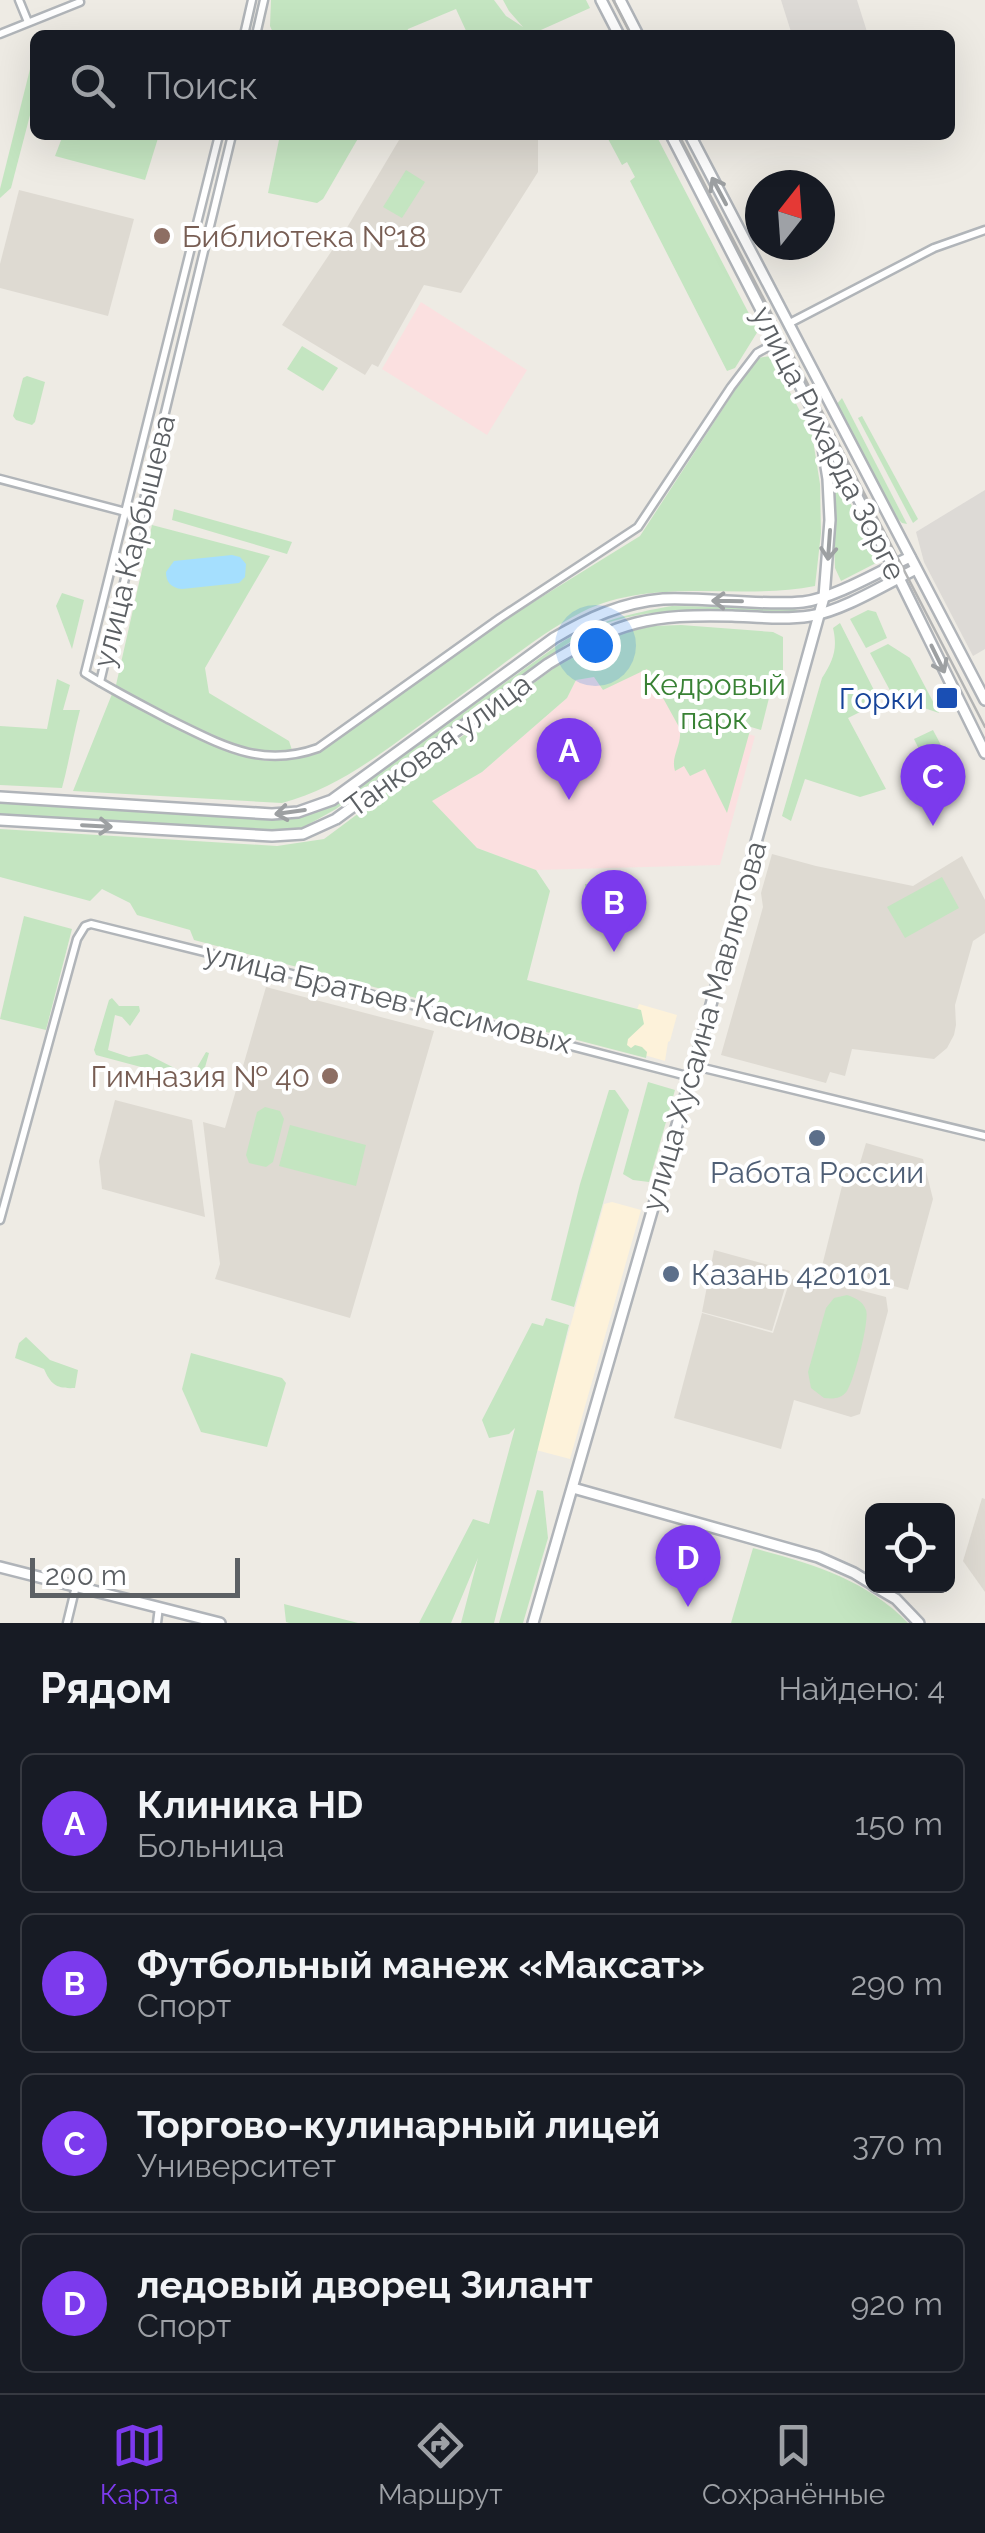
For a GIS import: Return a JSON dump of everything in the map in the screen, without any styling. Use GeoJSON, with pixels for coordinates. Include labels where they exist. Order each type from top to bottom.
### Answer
{"type":"FeatureCollection","features":[{"type":"Feature","properties":{"kind":"main road"},"geometry":{"type":"LineString","coordinates":[[601,0],[616,30]]}},
{"type":"Feature","properties":{"kind":"main road"},"geometry":{"type":"LineString","coordinates":[[620,0],[635,30]]}},
{"type":"Feature","properties":{"kind":"main road","name":"улица Рихарда Зорге"},"geometry":{"type":"LineString","coordinates":[[673,140],[985,753]]}},
{"type":"Feature","properties":{"kind":"main road","name":"улица Рихарда Зорге"},"geometry":{"type":"LineString","coordinates":[[693,140],[985,700]]}},
{"type":"Feature","properties":{"kind":"main road","name":"улица Хусаина Мавлютова"},"geometry":{"type":"LineString","coordinates":[[534,1623],[820,614],[830,520],[819,423]]}},
{"type":"Feature","properties":{"kind":"main road","name":"Танковая улица"},"geometry":{"type":"LineString","coordinates":[[0,797],[272,814],[298,812],[332,800],[554,638],[584,621],[622,606],[662,600],[792,602],[824,597],[910,556]]}},
{"type":"Feature","properties":{"kind":"main road","name":"Танковая улица"},"geometry":{"type":"LineString","coordinates":[[0,820],[272,836],[303,834],[336,819],[548,664],[611,629],[683,614],[791,618],[820,614],[916,569]]}},
{"type":"Feature","properties":{"kind":"main road"},"geometry":{"type":"LineString","coordinates":[[573,1488],[818,1557],[865,1580]]}},
{"type":"Feature","properties":{"kind":"main road"},"geometry":{"type":"LineString","coordinates":[[0,1567],[220,1623]]}},
{"type":"Feature","properties":{"kind":"main road"},"geometry":{"type":"LineString","coordinates":[[887,1593],[919,1623]]}},
{"type":"Feature","properties":{"kind":"street"},"geometry":{"type":"LineString","coordinates":[[19,0],[28,22]]}},
{"type":"Feature","properties":{"kind":"street"},"geometry":{"type":"LineString","coordinates":[[245,30],[252,0]]}},
{"type":"Feature","properties":{"kind":"street"},"geometry":{"type":"LineString","coordinates":[[257,30],[264,0]]}},
{"type":"Feature","properties":{"kind":"street"},"geometry":{"type":"LineString","coordinates":[[0,34],[80,2]]}},
{"type":"Feature","properties":{"kind":"street","name":"улица Карбышева"},"geometry":{"type":"LineString","coordinates":[[218,140],[85,673],[100,682],[231,140]]}},
{"type":"Feature","properties":{"kind":"street"},"geometry":{"type":"LineString","coordinates":[[788,324],[934,248],[985,230]]}},
{"type":"Feature","properties":{"kind":"street"},"geometry":{"type":"LineString","coordinates":[[100,682],[228,749],[297,756],[318,748],[500,618],[638,527],[730,387],[757,353],[776,342]]}},
{"type":"Feature","properties":{"kind":"street"},"geometry":{"type":"LineString","coordinates":[[0,479],[140,516]]}},
{"type":"Feature","properties":{"kind":"street","name":"улица Братьев Касимовых"},"geometry":{"type":"LineString","coordinates":[[0,1220],[77,939],[85,926],[96,924],[692,1071],[985,1136]]}},
{"type":"Feature","properties":{"kind":"street"},"geometry":{"type":"LineString","coordinates":[[68,1623],[76,1586]]}},
{"type":"Feature","properties":{"kind":"street"},"geometry":{"type":"LineString","coordinates":[[157,1623],[159,1607]]}},
{"type":"Feature","properties":{"kind":"shaded area"},"geometry":{"type":"Polygon","coordinates":[[[781,0],[857,0],[866,30],[790,30],[781,0]]]}},
{"type":"Feature","properties":{"kind":"shaded area"},"geometry":{"type":"Polygon","coordinates":[[[399,140],[538,140],[538,172],[461,293],[424,285],[378,367],[372,364],[365,375],[282,325],[399,140]]]}},
{"type":"Feature","properties":{"kind":"shaded area"},"geometry":{"type":"Polygon","coordinates":[[[19,190],[134,219],[108,316],[0,288],[0,264],[19,190]]]}},
{"type":"Feature","properties":{"kind":"shaded area"},"geometry":{"type":"Polygon","coordinates":[[[421,302],[527,370],[487,435],[382,369],[421,302]]]}},
{"type":"Feature","properties":{"kind":"shaded area"},"geometry":{"type":"Polygon","coordinates":[[[985,490],[985,649],[973,656],[924,562],[916,532],[985,490]]]}},
{"type":"Feature","properties":{"kind":"shaded area"},"geometry":{"type":"Polygon","coordinates":[[[648,668],[676,713],[755,736],[720,865],[536,870],[477,848],[431,801],[482,772],[567,698],[576,680],[648,668]]]}},
{"type":"Feature","properties":{"kind":"shaded area"},"geometry":{"type":"Polygon","coordinates":[[[772,854],[913,886],[962,856],[985,900],[985,933],[973,941],[955,1005],[954,1035],[934,1059],[852,1049],[845,1076],[830,1072],[826,1083],[721,1055],[763,907],[761,893],[772,854]]]}},
{"type":"Feature","properties":{"kind":"shaded area","name":"Гимназия № 40"},"geometry":{"type":"Polygon","coordinates":[[[266,987],[434,1031],[350,1318],[215,1279],[220,1264],[203,1122],[225,1128],[266,987]]]}},
{"type":"Feature","properties":{"kind":"shaded area"},"geometry":{"type":"Polygon","coordinates":[[[639,1004],[677,1015],[665,1061],[623,1049],[639,1004]]]}},
{"type":"Feature","properties":{"kind":"shaded area"},"geometry":{"type":"Polygon","coordinates":[[[115,1100],[192,1120],[205,1217],[102,1189],[99,1161],[115,1100]]]}},
{"type":"Feature","properties":{"kind":"shaded area"},"geometry":{"type":"Polygon","coordinates":[[[866,1143],[923,1159],[933,1199],[908,1290],[822,1266],[846,1170],[857,1173],[866,1143]]]}},
{"type":"Feature","properties":{"kind":"shaded area"},"geometry":{"type":"Polygon","coordinates":[[[612,1202],[641,1210],[570,1459],[536,1450],[604,1204],[612,1202]]]}},
{"type":"Feature","properties":{"kind":"shaded area"},"geometry":{"type":"Polygon","coordinates":[[[714,1250],[790,1271],[772,1331],[702,1312],[714,1250]]]}},
{"type":"Feature","properties":{"kind":"shaded area"},"geometry":{"type":"Polygon","coordinates":[[[802,1275],[886,1297],[888,1311],[860,1414],[851,1417],[794,1400],[781,1449],[674,1418],[702,1313],[773,1333],[790,1280],[802,1275]]]}},
{"type":"Feature","properties":{"kind":"shaded area"},"geometry":{"type":"Polygon","coordinates":[[[982,1498],[985,1499],[985,1592],[963,1561],[982,1498]]]}},
{"type":"Feature","properties":{"kind":"green space"},"geometry":{"type":"Polygon","coordinates":[[[271,0],[494,0],[506,16],[523,27],[503,0],[586,0],[590,8],[541,30],[466,30],[456,9],[408,30],[272,30],[271,0]]]}},
{"type":"Feature","properties":{"kind":"green space"},"geometry":{"type":"Polygon","coordinates":[[[30,69],[30,115],[11,188],[0,198],[30,69]]]}},
{"type":"Feature","properties":{"kind":"green space"},"geometry":{"type":"Polygon","coordinates":[[[61,140],[157,140],[145,180],[55,156],[61,140]]]}},
{"type":"Feature","properties":{"kind":"green space"},"geometry":{"type":"Polygon","coordinates":[[[279,140],[357,140],[317,203],[268,193],[279,140]]]}},
{"type":"Feature","properties":{"kind":"green space"},"geometry":{"type":"Polygon","coordinates":[[[609,140],[659,140],[758,331],[735,368],[727,371],[630,181],[635,177],[627,162],[622,165],[609,140]]]}},
{"type":"Feature","properties":{"kind":"green space"},"geometry":{"type":"Polygon","coordinates":[[[406,170],[425,182],[402,218],[383,207],[406,170]]]}},
{"type":"Feature","properties":{"kind":"green space"},"geometry":{"type":"Polygon","coordinates":[[[302,346],[338,368],[323,391],[287,369],[302,346]]]}},
{"type":"Feature","properties":{"kind":"green space"},"geometry":{"type":"Polygon","coordinates":[[[771,356],[812,434],[820,484],[821,533],[815,586],[638,595],[582,612],[539,638],[359,768],[330,785],[282,803],[73,791],[112,694],[209,744],[250,758],[282,761],[320,749],[498,624],[640,536],[756,358],[771,356]]]}},
{"type":"Feature","properties":{"kind":"green space"},"geometry":{"type":"Polygon","coordinates":[[[23,378],[45,382],[32,425],[13,416],[23,378]]]}},
{"type":"Feature","properties":{"kind":"green space"},"geometry":{"type":"Polygon","coordinates":[[[842,398],[907,524],[898,519],[836,405],[842,398]]]}},
{"type":"Feature","properties":{"kind":"green space"},"geometry":{"type":"Polygon","coordinates":[[[862,416],[918,519],[913,523],[858,418],[862,416]]]}},
{"type":"Feature","properties":{"kind":"green space"},"geometry":{"type":"Polygon","coordinates":[[[831,467],[879,557],[878,562],[841,581],[835,568],[831,467]]]}},
{"type":"Feature","properties":{"kind":"green space"},"geometry":{"type":"Polygon","coordinates":[[[174,509],[292,542],[287,554],[172,520],[174,509]]]}},
{"type":"Feature","properties":{"kind":"green space"},"geometry":{"type":"Polygon","coordinates":[[[152,525],[270,556],[205,668],[209,693],[289,741],[292,750],[270,751],[227,742],[116,685],[152,525]]]}},
{"type":"Feature","properties":{"kind":"green space"},"geometry":{"type":"Polygon","coordinates":[[[62,593],[84,600],[72,649],[56,606],[62,593]]]}},
{"type":"Feature","properties":{"kind":"green space"},"geometry":{"type":"Polygon","coordinates":[[[672,606],[799,611],[657,612],[600,626],[564,646],[336,809],[302,828],[272,830],[0,816],[0,802],[272,818],[318,810],[333,805],[562,642],[615,619],[672,606]]]}},
{"type":"Feature","properties":{"kind":"green space"},"geometry":{"type":"Polygon","coordinates":[[[868,610],[876,612],[887,638],[866,648],[850,619],[868,610]]]}},
{"type":"Feature","properties":{"kind":"green space"},"geometry":{"type":"Polygon","coordinates":[[[840,623],[880,702],[848,718],[886,789],[860,797],[805,779],[791,821],[782,816],[822,678],[834,654],[833,628],[840,623]]]}},
{"type":"Feature","properties":{"kind":"green space","name":"Кедровый парк"},"geometry":{"type":"Polygon","coordinates":[[[652,626],[773,632],[783,637],[783,670],[772,686],[761,730],[751,727],[727,813],[705,769],[690,776],[684,766],[675,771],[679,727],[647,669],[603,690],[594,677],[576,680],[567,698],[482,772],[432,801],[477,848],[536,870],[550,891],[527,980],[641,1010],[644,1024],[627,1045],[642,1047],[646,1058],[194,940],[190,930],[137,915],[130,903],[102,889],[90,901],[0,877],[0,829],[277,846],[324,839],[565,660],[613,636],[652,626]]]}},
{"type":"Feature","properties":{"kind":"green space"},"geometry":{"type":"Polygon","coordinates":[[[888,644],[910,658],[939,713],[894,698],[870,653],[888,644]]]}},
{"type":"Feature","properties":{"kind":"green space"},"geometry":{"type":"Polygon","coordinates":[[[57,679],[70,685],[63,710],[80,710],[62,788],[0,785],[0,726],[47,729],[57,679]]]}},
{"type":"Feature","properties":{"kind":"green space"},"geometry":{"type":"Polygon","coordinates":[[[933,730],[952,766],[932,776],[914,739],[933,730]]]}},
{"type":"Feature","properties":{"kind":"green space"},"geometry":{"type":"Polygon","coordinates":[[[942,877],[959,908],[905,938],[887,907],[942,877]]]}},
{"type":"Feature","properties":{"kind":"green space"},"geometry":{"type":"Polygon","coordinates":[[[628,883],[629,905],[586,907],[585,884],[628,883]]]}},
{"type":"Feature","properties":{"kind":"green space"},"geometry":{"type":"Polygon","coordinates":[[[24,916],[72,929],[46,1030],[0,1019],[24,916]]]}},
{"type":"Feature","properties":{"kind":"green space"},"geometry":{"type":"Polygon","coordinates":[[[112,998],[119,1006],[139,1006],[140,1011],[130,1026],[115,1015],[108,1050],[129,1057],[147,1054],[186,1074],[195,1071],[206,1052],[209,1053],[202,1078],[197,1082],[96,1055],[94,1050],[112,998]]]}},
{"type":"Feature","properties":{"kind":"green space"},"geometry":{"type":"Polygon","coordinates":[[[648,1082],[675,1090],[649,1182],[623,1174],[648,1082]]]}},
{"type":"Feature","properties":{"kind":"green space"},"geometry":{"type":"Polygon","coordinates":[[[609,1090],[615,1090],[629,1110],[574,1307],[551,1300],[609,1090]]]}},
{"type":"Feature","properties":{"kind":"green space"},"geometry":{"type":"Polygon","coordinates":[[[265,1107],[280,1111],[284,1119],[273,1162],[266,1167],[249,1163],[246,1155],[257,1112],[265,1107]]]}},
{"type":"Feature","properties":{"kind":"green space"},"geometry":{"type":"Polygon","coordinates":[[[290,1125],[366,1145],[356,1186],[279,1166],[290,1125]]]}},
{"type":"Feature","properties":{"kind":"green space"},"geometry":{"type":"Polygon","coordinates":[[[847,1295],[866,1310],[864,1337],[847,1391],[837,1398],[824,1398],[811,1388],[808,1372],[826,1308],[834,1298],[847,1295]]]}},
{"type":"Feature","properties":{"kind":"green space"},"geometry":{"type":"Polygon","coordinates":[[[546,1318],[569,1325],[494,1623],[461,1623],[478,1558],[451,1623],[419,1623],[473,1519],[489,1524],[515,1428],[509,1434],[489,1438],[482,1420],[532,1323],[543,1326],[546,1318]]]}},
{"type":"Feature","properties":{"kind":"green space"},"geometry":{"type":"Polygon","coordinates":[[[26,1337],[50,1360],[78,1370],[75,1388],[55,1385],[44,1369],[15,1358],[19,1343],[26,1337]]]}},
{"type":"Feature","properties":{"kind":"green space"},"geometry":{"type":"Polygon","coordinates":[[[191,1353],[282,1378],[286,1383],[267,1447],[201,1432],[182,1389],[191,1353]]]}},
{"type":"Feature","properties":{"kind":"green space"},"geometry":{"type":"Polygon","coordinates":[[[537,1490],[543,1491],[548,1538],[523,1623],[499,1623],[537,1490]]]}},
{"type":"Feature","properties":{"kind":"green space"},"geometry":{"type":"Polygon","coordinates":[[[753,1548],[856,1584],[908,1623],[731,1623],[753,1548]]]}},
{"type":"Feature","properties":{"kind":"green space"},"geometry":{"type":"Polygon","coordinates":[[[284,1604],[358,1623],[289,1623],[284,1604]]]}},
{"type":"Feature","properties":{"kind":"water"},"geometry":{"type":"Polygon","coordinates":[[[232,555],[246,564],[245,577],[239,583],[182,589],[172,586],[167,579],[166,572],[174,561],[232,555]]]}},
{"type":"Feature","properties":{"kind":"tram line"},"geometry":{"type":"LineString","coordinates":[[613,0],[628,30]]}},
{"type":"Feature","properties":{"kind":"tram line"},"geometry":{"type":"LineString","coordinates":[[682,140],[985,727]]}},
{"type":"Feature","properties":{"kind":"place","name":"Библиотека №18"},"geometry":{"type":"Point","coordinates":[162,236]}},
{"type":"Feature","properties":{"kind":"place","name":"Горки"},"geometry":{"type":"Point","coordinates":[947,698]}},
{"type":"Feature","properties":{"kind":"place","name":"Клиника HD"},"geometry":{"type":"Point","coordinates":[569,800]}},
{"type":"Feature","properties":{"kind":"place","name":"Торгово-кулинарный лицей"},"geometry":{"type":"Point","coordinates":[933,826]}},
{"type":"Feature","properties":{"kind":"place","name":"Футбольный манеж «Максат»"},"geometry":{"type":"Point","coordinates":[614,952]}},
{"type":"Feature","properties":{"kind":"place","name":"Гимназия № 40"},"geometry":{"type":"Point","coordinates":[330,1076]}},
{"type":"Feature","properties":{"kind":"place","name":"Работа России"},"geometry":{"type":"Point","coordinates":[817,1138]}},
{"type":"Feature","properties":{"kind":"place","name":"Казань 420101"},"geometry":{"type":"Point","coordinates":[671,1274]}},
{"type":"Feature","properties":{"kind":"place","name":"ледовый дворец Зилант"},"geometry":{"type":"Point","coordinates":[688,1607]}}]}
